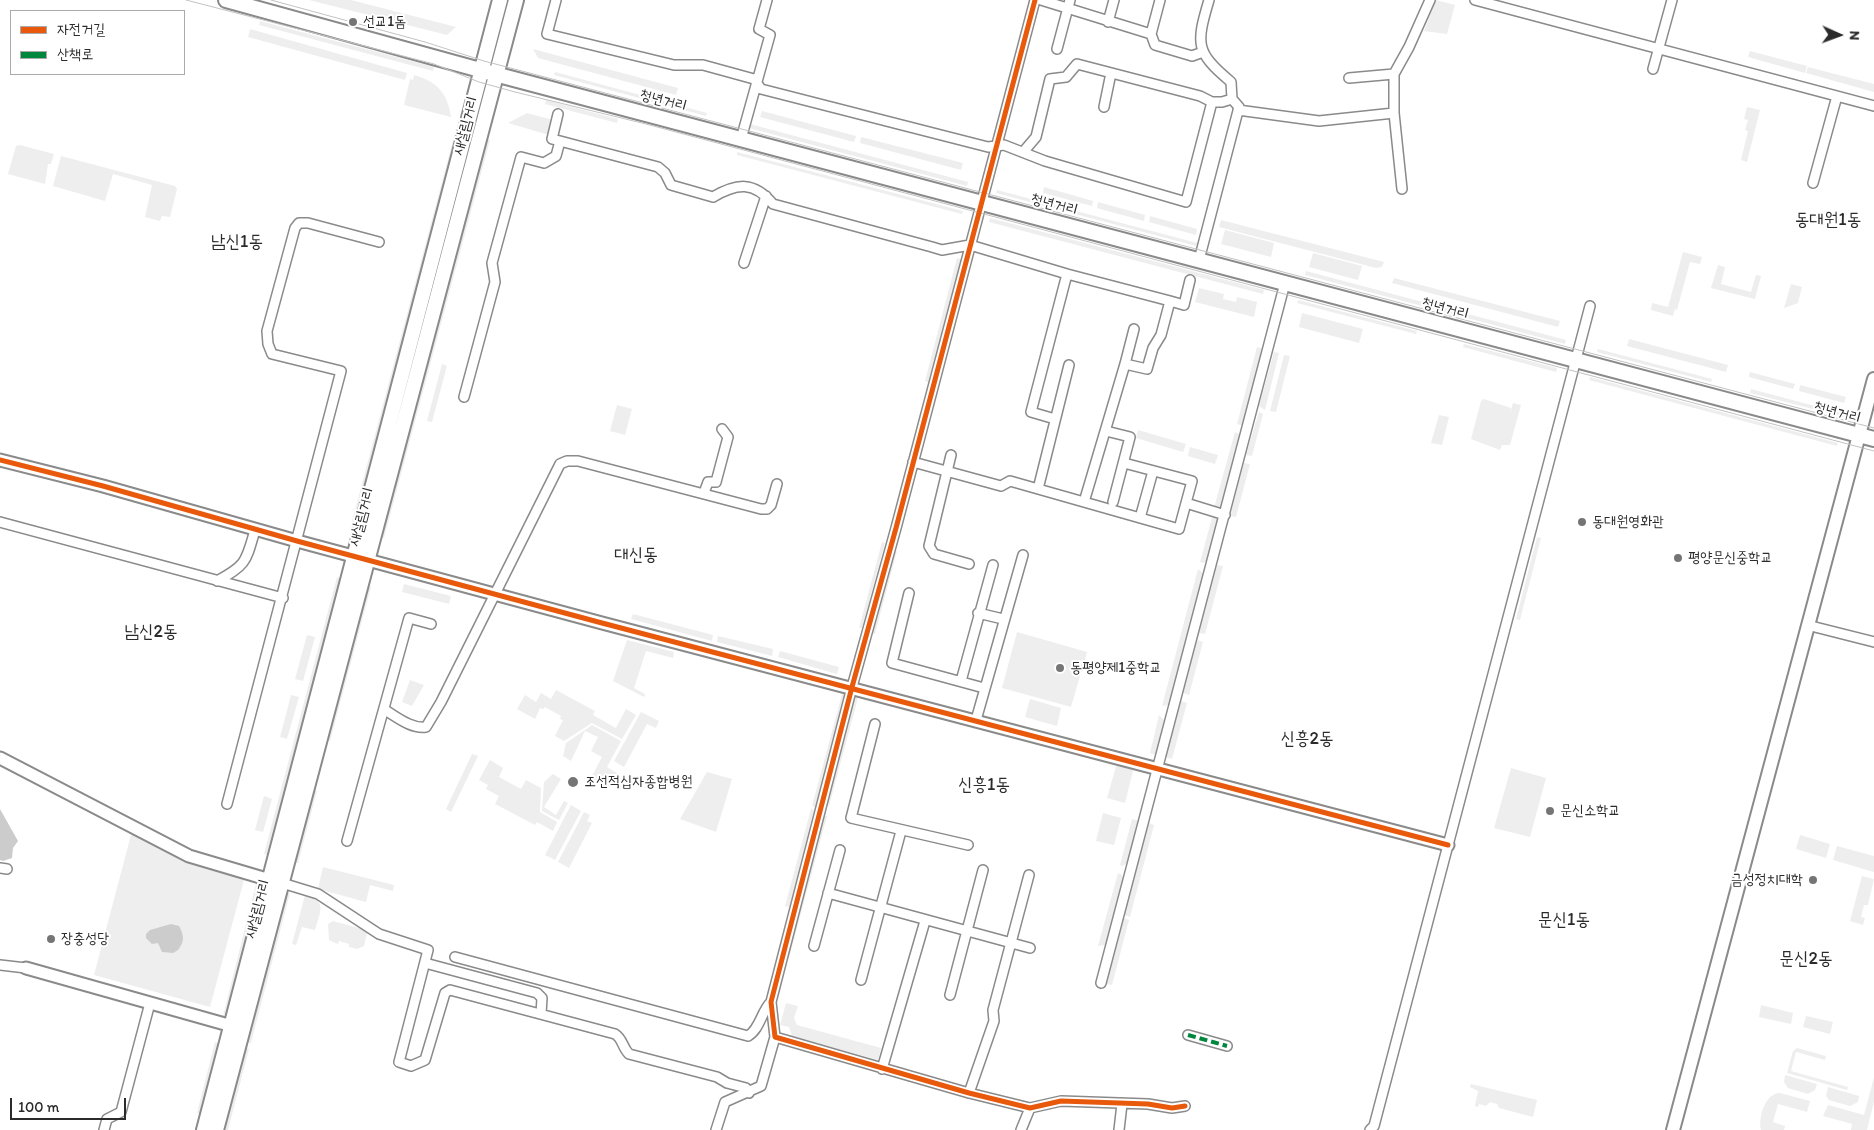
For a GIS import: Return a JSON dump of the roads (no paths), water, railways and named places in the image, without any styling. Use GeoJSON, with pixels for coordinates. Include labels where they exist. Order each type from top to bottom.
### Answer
{"type":"FeatureCollection","features":[{"type":"Feature","properties":{"kind":"main road","name":"청년거리"},"geometry":{"type":"LineString","coordinates":[[226,0],[254,3],[482,70],[1874,440]]}},
{"type":"Feature","properties":{"kind":"main road","name":"새살림거리"},"geometry":{"type":"LineString","coordinates":[[216,1130],[276,882],[361,558],[500,0]]}},
{"type":"Feature","properties":{"kind":"main road","name":"새살림거리"},"geometry":{"type":"LineString","coordinates":[[361,558],[516,0]]}},
{"type":"Feature","properties":{"kind":"main road"},"geometry":{"type":"LineString","coordinates":[[1673,1130],[1874,380]]}},
{"type":"Feature","properties":{"kind":"main road","name":"새살림거리"},"geometry":{"type":"LineString","coordinates":[[204,1130],[232,1026],[276,882]]}},
{"type":"Feature","properties":{"kind":"street"},"geometry":{"type":"LineString","coordinates":[[556,0],[547,34],[674,65],[703,65],[754,79],[761,89],[988,147],[1004,145],[1024,151],[1045,161],[1186,202],[1212,102]]}},
{"type":"Feature","properties":{"kind":"street"},"geometry":{"type":"LineString","coordinates":[[741,139],[770,35],[759,29],[767,0]]}},
{"type":"Feature","properties":{"kind":"street"},"geometry":{"type":"LineString","coordinates":[[716,1130],[724,1102],[749,1093],[761,1086],[775,1037],[771,1002],[852,687],[1034,0]]}},
{"type":"Feature","properties":{"kind":"street"},"geometry":{"type":"LineString","coordinates":[[1041,0],[1068,4],[1108,22],[1151,34]]}},
{"type":"Feature","properties":{"kind":"street"},"geometry":{"type":"LineString","coordinates":[[1108,22],[1114,0]]}},
{"type":"Feature","properties":{"kind":"street"},"geometry":{"type":"LineString","coordinates":[[1160,0],[1151,34],[1155,45],[1192,56],[1202,52]]}},
{"type":"Feature","properties":{"kind":"street"},"geometry":{"type":"LineString","coordinates":[[1199,260],[1239,107],[1232,99],[1231,82],[1213,67],[1202,52],[1200,41],[1201,27],[1208,0]]}},
{"type":"Feature","properties":{"kind":"street"},"geometry":{"type":"LineString","coordinates":[[1402,189],[1394,113],[1394,74],[1409,47],[1430,0]]}},
{"type":"Feature","properties":{"kind":"street"},"geometry":{"type":"LineString","coordinates":[[1475,0],[1874,106]]}},
{"type":"Feature","properties":{"kind":"street"},"geometry":{"type":"LineString","coordinates":[[1653,69],[1672,0]]}},
{"type":"Feature","properties":{"kind":"street"},"geometry":{"type":"LineString","coordinates":[[1058,49],[1068,4]]}},
{"type":"Feature","properties":{"kind":"street"},"geometry":{"type":"LineString","coordinates":[[1024,151],[1036,137],[1050,80],[1066,77],[1078,64],[1200,96],[1212,102],[1232,99]]}},
{"type":"Feature","properties":{"kind":"street"},"geometry":{"type":"LineString","coordinates":[[1104,107],[1112,73]]}},
{"type":"Feature","properties":{"kind":"street"},"geometry":{"type":"LineString","coordinates":[[1349,78],[1394,74]]}},
{"type":"Feature","properties":{"kind":"street"},"geometry":{"type":"LineString","coordinates":[[1813,183],[1836,96]]}},
{"type":"Feature","properties":{"kind":"street"},"geometry":{"type":"LineString","coordinates":[[1238,110],[1319,121],[1394,113]]}},
{"type":"Feature","properties":{"kind":"street"},"geometry":{"type":"LineString","coordinates":[[558,114],[552,139],[658,168],[664,173],[671,185],[714,196],[731,187],[740,185],[758,190],[773,204],[937,249],[970,245],[1067,274],[1184,305],[1190,280]]}},
{"type":"Feature","properties":{"kind":"street"},"geometry":{"type":"LineString","coordinates":[[464,397],[495,282],[492,263],[521,157],[544,163],[556,156],[560,141]]}},
{"type":"Feature","properties":{"kind":"street"},"geometry":{"type":"LineString","coordinates":[[744,263],[766,196]]}},
{"type":"Feature","properties":{"kind":"street"},"geometry":{"type":"LineString","coordinates":[[228,804],[341,371],[272,354],[268,344],[267,331],[294,228],[299,223],[308,223],[379,242]]}},
{"type":"Feature","properties":{"kind":"street"},"geometry":{"type":"LineString","coordinates":[[1055,419],[1031,412],[1067,274]]}},
{"type":"Feature","properties":{"kind":"street"},"geometry":{"type":"LineString","coordinates":[[1101,983],[1286,283]]}},
{"type":"Feature","properties":{"kind":"street"},"geometry":{"type":"LineString","coordinates":[[1125,364],[1147,369],[1153,348],[1161,335],[1170,301]]}},
{"type":"Feature","properties":{"kind":"street"},"geometry":{"type":"LineString","coordinates":[[1370,1130],[1374,1126],[1590,306]]}},
{"type":"Feature","properties":{"kind":"street"},"geometry":{"type":"LineString","coordinates":[[1084,502],[1134,329]]}},
{"type":"Feature","properties":{"kind":"street"},"geometry":{"type":"LineString","coordinates":[[1038,489],[1069,364]]}},
{"type":"Feature","properties":{"kind":"street"},"geometry":{"type":"LineString","coordinates":[[704,493],[708,482],[716,482],[728,438],[722,429]]}},
{"type":"Feature","properties":{"kind":"street"},"geometry":{"type":"LineString","coordinates":[[1106,431],[1130,438],[1113,502]]}},
{"type":"Feature","properties":{"kind":"street"},"geometry":{"type":"LineString","coordinates":[[951,455],[928,546],[934,554],[969,564]]}},
{"type":"Feature","properties":{"kind":"street"},"geometry":{"type":"LineString","coordinates":[[0,460],[103,486],[297,542],[1448,845]]}},
{"type":"Feature","properties":{"kind":"street"},"geometry":{"type":"LineString","coordinates":[[385,710],[405,723],[420,728],[426,727],[441,702],[560,464],[567,461],[578,461],[767,509],[771,505],[777,484]]}},
{"type":"Feature","properties":{"kind":"street"},"geometry":{"type":"LineString","coordinates":[[913,462],[1001,486],[1010,481],[1179,528],[1192,481],[1124,463]]}},
{"type":"Feature","properties":{"kind":"street"},"geometry":{"type":"LineString","coordinates":[[1140,518],[1153,471]]}},
{"type":"Feature","properties":{"kind":"street"},"geometry":{"type":"LineString","coordinates":[[1186,503],[1225,515]]}},
{"type":"Feature","properties":{"kind":"street"},"geometry":{"type":"LineString","coordinates":[[0,522],[282,598]]}},
{"type":"Feature","properties":{"kind":"street"},"geometry":{"type":"LineString","coordinates":[[217,581],[240,569],[246,559],[255,530]]}},
{"type":"Feature","properties":{"kind":"street"},"geometry":{"type":"LineString","coordinates":[[976,720],[1003,619],[1023,555]]}},
{"type":"Feature","properties":{"kind":"street"},"geometry":{"type":"LineString","coordinates":[[961,681],[992,565]]}},
{"type":"Feature","properties":{"kind":"street"},"geometry":{"type":"LineString","coordinates":[[910,593],[892,663],[984,688]]}},
{"type":"Feature","properties":{"kind":"street"},"geometry":{"type":"LineString","coordinates":[[978,613],[1003,619]]}},
{"type":"Feature","properties":{"kind":"street"},"geometry":{"type":"LineString","coordinates":[[347,841],[385,710],[409,618],[430,624]]}},
{"type":"Feature","properties":{"kind":"street"},"geometry":{"type":"LineString","coordinates":[[1807,625],[1874,642]]}},
{"type":"Feature","properties":{"kind":"street"},"geometry":{"type":"LineString","coordinates":[[875,724],[851,818],[968,845]]}},
{"type":"Feature","properties":{"kind":"street"},"geometry":{"type":"LineString","coordinates":[[0,758],[190,856],[318,894],[379,934],[428,950],[399,1062],[411,1066],[424,1060],[445,993],[450,990],[615,1034],[621,1038],[625,1050],[629,1054],[718,1078],[727,1083],[746,1088],[749,1093]]}},
{"type":"Feature","properties":{"kind":"street"},"geometry":{"type":"LineString","coordinates":[[860,980],[901,831]]}},
{"type":"Feature","properties":{"kind":"street"},"geometry":{"type":"LineString","coordinates":[[814,946],[840,850]]}},
{"type":"Feature","properties":{"kind":"street"},"geometry":{"type":"LineString","coordinates":[[950,995],[983,870]]}},
{"type":"Feature","properties":{"kind":"street"},"geometry":{"type":"LineString","coordinates":[[969,1093],[994,1021],[993,1010],[1029,875]]}},
{"type":"Feature","properties":{"kind":"street"},"geometry":{"type":"LineString","coordinates":[[828,893],[924,921],[1030,948]]}},
{"type":"Feature","properties":{"kind":"street"},"geometry":{"type":"LineString","coordinates":[[882,1069],[924,921]]}},
{"type":"Feature","properties":{"kind":"street"},"geometry":{"type":"LineString","coordinates":[[455,957],[748,1036],[754,1032],[763,1010],[771,1002]]}},
{"type":"Feature","properties":{"kind":"street"},"geometry":{"type":"LineString","coordinates":[[425,963],[537,993],[542,998],[541,1014]]}},
{"type":"Feature","properties":{"kind":"street"},"geometry":{"type":"LineString","coordinates":[[0,965],[26,968],[232,1026]]}},
{"type":"Feature","properties":{"kind":"street"},"geometry":{"type":"LineString","coordinates":[[104,1130],[107,1119],[121,1112],[150,1003]]}},
{"type":"Feature","properties":{"kind":"street"},"geometry":{"type":"LineString","coordinates":[[1188,1035],[1227,1046]]}},
{"type":"Feature","properties":{"kind":"street"},"geometry":{"type":"LineString","coordinates":[[775,1037],[882,1069],[1030,1108],[1061,1100],[1148,1104],[1172,1108],[1185,1106]]}},
{"type":"Feature","properties":{"kind":"street"},"geometry":{"type":"LineString","coordinates":[[1119,1130],[1122,1104]]}},
{"type":"Feature","properties":{"kind":"street"},"geometry":{"type":"LineString","coordinates":[[1021,1130],[1030,1108]]}},
{"type":"Feature","properties":{"kind":"tram line"},"geometry":{"type":"LineString","coordinates":[[186,0],[434,64],[479,82],[515,92],[646,124],[1874,451]]}},
{"type":"Feature","properties":{"kind":"tram line"},"geometry":{"type":"LineString","coordinates":[[271,0],[425,42],[484,61],[1874,428]]}},
{"type":"Feature","properties":{"kind":"place","name":"선교1돔"},"geometry":{"type":"Point","coordinates":[353,22]}},
{"type":"Feature","properties":{"kind":"place","name":"동대원영화관"},"geometry":{"type":"Point","coordinates":[1582,522]}},
{"type":"Feature","properties":{"kind":"place","name":"평양문신중학교"},"geometry":{"type":"Point","coordinates":[1678,558]}},
{"type":"Feature","properties":{"kind":"place","name":"동평양제1중학교"},"geometry":{"type":"Point","coordinates":[1060,668]}},
{"type":"Feature","properties":{"kind":"place","name":"조선적십자종합병원"},"geometry":{"type":"Point","coordinates":[573,782]}},
{"type":"Feature","properties":{"kind":"place","name":"문신소학교"},"geometry":{"type":"Point","coordinates":[1550,811]}},
{"type":"Feature","properties":{"kind":"place","name":"금성정치대학"},"geometry":{"type":"Point","coordinates":[1813,880]}},
{"type":"Feature","properties":{"kind":"place","name":"장충성당"},"geometry":{"type":"Point","coordinates":[51,939]}},
{"type":"Feature","properties":{"kind":"district","name":"동대원1동"},"geometry":{"type":"Point","coordinates":[1828,220]}},
{"type":"Feature","properties":{"kind":"district","name":"남신1동"},"geometry":{"type":"Point","coordinates":[237,242]}},
{"type":"Feature","properties":{"kind":"district","name":"대신동"},"geometry":{"type":"Point","coordinates":[636,555]}},
{"type":"Feature","properties":{"kind":"district","name":"남신2동"},"geometry":{"type":"Point","coordinates":[151,632]}},
{"type":"Feature","properties":{"kind":"district","name":"신흥2동"},"geometry":{"type":"Point","coordinates":[1307,739]}},
{"type":"Feature","properties":{"kind":"district","name":"신흥1동"},"geometry":{"type":"Point","coordinates":[984,785]}},
{"type":"Feature","properties":{"kind":"district","name":"문신1동"},"geometry":{"type":"Point","coordinates":[1564,920]}},
{"type":"Feature","properties":{"kind":"district","name":"문신2동"},"geometry":{"type":"Point","coordinates":[1806,959]}}]}
